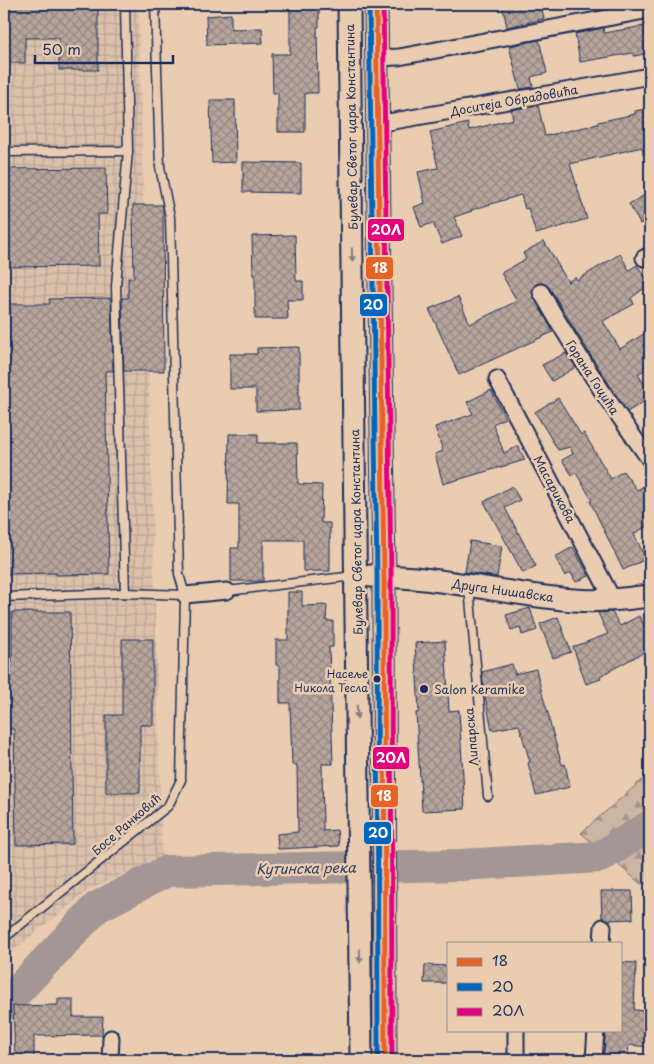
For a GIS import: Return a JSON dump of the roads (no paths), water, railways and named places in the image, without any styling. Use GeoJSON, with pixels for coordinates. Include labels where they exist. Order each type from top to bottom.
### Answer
{"type":"FeatureCollection","features":[{"type":"Feature","properties":{"kind":"main road","name":"Булевар Светог цара Константина"},"geometry":{"type":"LineString","coordinates":[[349,4],[361,1060]]}},
{"type":"Feature","properties":{"kind":"main road"},"geometry":{"type":"LineString","coordinates":[[376,4],[384,576],[385,1060]]}},
{"type":"Feature","properties":{"kind":"main road","name":"Друга Нишавска"},"geometry":{"type":"LineString","coordinates":[[356,576],[384,576],[574,600],[612,600],[650,596]]}},
{"type":"Feature","properties":{"kind":"street"},"geometry":{"type":"LineString","coordinates":[[376,58],[399,57],[650,10]]}},
{"type":"Feature","properties":{"kind":"street","name":"Доситеја Обрадовића"},"geometry":{"type":"LineString","coordinates":[[377,124],[650,76]]}},
{"type":"Feature","properties":{"kind":"street","name":"Горана Гоцића"},"geometry":{"type":"LineString","coordinates":[[541,292],[614,411],[650,460]]}},
{"type":"Feature","properties":{"kind":"street","name":"Масарикова"},"geometry":{"type":"LineString","coordinates":[[497,379],[612,600]]}},
{"type":"Feature","properties":{"kind":"street"},"geometry":{"type":"LineString","coordinates":[[185,595],[227,591]]}},
{"type":"Feature","properties":{"kind":"street"},"geometry":{"type":"LineString","coordinates":[[602,942],[603,927]]}},
{"type":"Feature","properties":{"kind":"street"},"geometry":{"type":"LineString","coordinates":[[516,1032],[516,1060]]}},
{"type":"Feature","properties":{"kind":"street"},"geometry":{"type":"LineString","coordinates":[[594,1060],[596,1032]]}},
{"type":"Feature","properties":{"kind":"street"},"geometry":{"type":"LineString","coordinates":[[110,1060],[111,1038]]}},
{"type":"Feature","properties":{"kind":"lane"},"geometry":{"type":"LineString","coordinates":[[125,4],[128,151],[116,286],[125,594]]}},
{"type":"Feature","properties":{"kind":"lane","name":"Босе Ранковић"},"geometry":{"type":"LineString","coordinates":[[4,938],[168,806],[181,780],[185,595],[179,574],[170,217],[160,167],[155,4]]}},
{"type":"Feature","properties":{"kind":"lane"},"geometry":{"type":"LineString","coordinates":[[4,152],[128,151]]}},
{"type":"Feature","properties":{"kind":"lane"},"geometry":{"type":"LineString","coordinates":[[227,591],[356,576]]}},
{"type":"Feature","properties":{"kind":"lane","name":"Липарска"},"geometry":{"type":"LineString","coordinates":[[469,586],[488,796]]}},
{"type":"Feature","properties":{"kind":"lane"},"geometry":{"type":"LineString","coordinates":[[4,597],[125,594],[185,595]]}},
{"type":"Feature","properties":{"kind":"waterway","name":"Кутинска река"},"geometry":{"type":"LineString","coordinates":[[4,1005],[97,907],[167,871],[461,865],[600,857],[650,826]]}},
{"type":"Feature","properties":{"kind":"place","name":"Насеље Никола Тесла"},"geometry":{"type":"Point","coordinates":[377,679]}},
{"type":"Feature","properties":{"kind":"place","name":"Salon Keramike"},"geometry":{"type":"Point","coordinates":[424,689]}}]}
